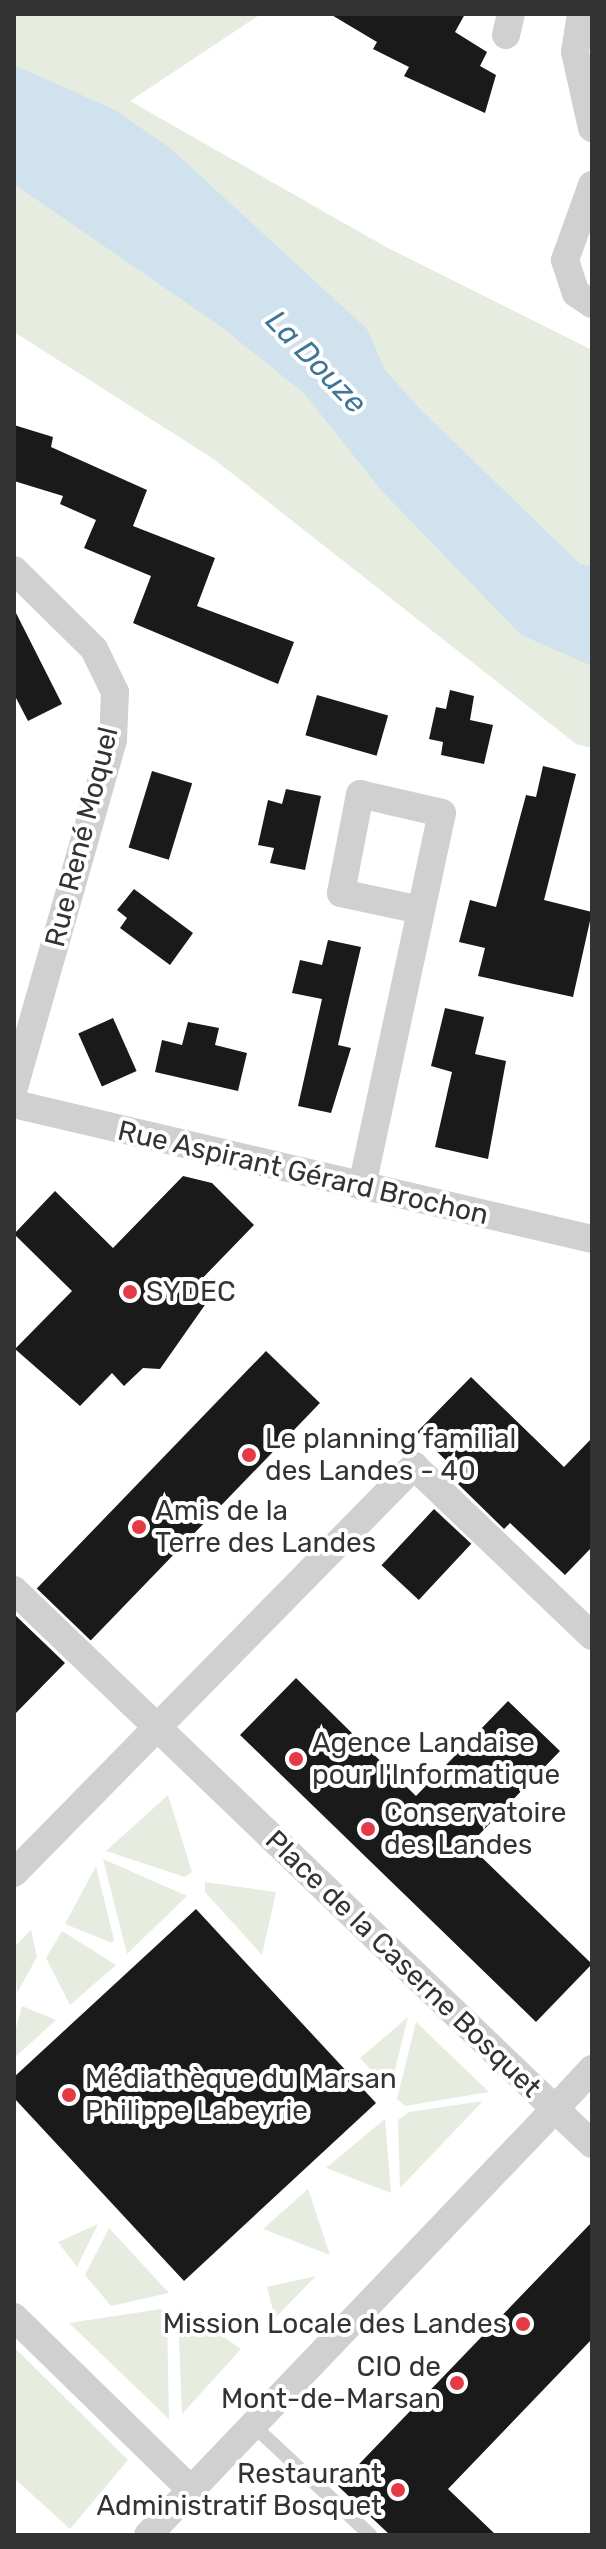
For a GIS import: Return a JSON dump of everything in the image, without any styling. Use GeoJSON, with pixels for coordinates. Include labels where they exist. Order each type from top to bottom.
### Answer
{"type":"FeatureCollection","features":[{"type":"Feature","properties":{"kind":"street"},"geometry":{"type":"LineString","coordinates":[[581,14],[575,52],[592,128]]}},
{"type":"Feature","properties":{"kind":"street"},"geometry":{"type":"LineString","coordinates":[[592,185],[565,260],[576,293],[592,304]]}},
{"type":"Feature","properties":{"kind":"street","name":"Rue René Moquel"},"geometry":{"type":"LineString","coordinates":[[14,570],[94,649],[115,692],[113,740],[14,1088]]}},
{"type":"Feature","properties":{"kind":"street"},"geometry":{"type":"LineString","coordinates":[[362,1186],[442,813],[360,794],[341,893],[420,910]]}},
{"type":"Feature","properties":{"kind":"street","name":"Rue Aspirant Gérard Brochon"},"geometry":{"type":"LineString","coordinates":[[14,1104],[592,1239]]}},
{"type":"Feature","properties":{"kind":"street"},"geometry":{"type":"LineString","coordinates":[[14,1873],[414,1466],[592,1636]]}},
{"type":"Feature","properties":{"kind":"street","name":"Place de la Caserne Bosquet"},"geometry":{"type":"LineString","coordinates":[[14,1590],[555,2109],[148,2535]]}},
{"type":"Feature","properties":{"kind":"street"},"geometry":{"type":"LineString","coordinates":[[592,2069],[555,2109],[592,2144]]}},
{"type":"Feature","properties":{"kind":"street"},"geometry":{"type":"LineString","coordinates":[[14,2317],[192,2491]]}},
{"type":"Feature","properties":{"kind":"lane"},"geometry":{"type":"LineString","coordinates":[[253,2425],[370,2535]]}},
{"type":"Feature","properties":{"kind":"shaded area"},"geometry":{"type":"Polygon","coordinates":[[[14,14],[261,14],[130,101],[386,247],[592,350],[592,748],[576,744],[215,460],[14,332],[14,14]]]}},
{"type":"Feature","properties":{"kind":"shaded area"},"geometry":{"type":"Polygon","coordinates":[[[168,1795],[192,1872],[185,1877],[106,1851],[168,1795]]]}},
{"type":"Feature","properties":{"kind":"shaded area"},"geometry":{"type":"Polygon","coordinates":[[[103,1859],[187,1896],[127,1954],[103,1859]]]}},
{"type":"Feature","properties":{"kind":"shaded area"},"geometry":{"type":"Polygon","coordinates":[[[96,1866],[114,1940],[112,1943],[65,1924],[96,1866]]]}},
{"type":"Feature","properties":{"kind":"shaded area"},"geometry":{"type":"Polygon","coordinates":[[[205,1882],[276,1892],[262,1955],[205,1892],[205,1882]]]}},
{"type":"Feature","properties":{"kind":"shaded area"},"geometry":{"type":"Polygon","coordinates":[[[31,1930],[37,1957],[17,1993],[14,1947],[31,1930]]]}},
{"type":"Feature","properties":{"kind":"shaded area"},"geometry":{"type":"Polygon","coordinates":[[[62,1931],[116,1965],[70,2005],[46,1958],[62,1931]]]}},
{"type":"Feature","properties":{"kind":"shaded area"},"geometry":{"type":"Polygon","coordinates":[[[22,2006],[56,2020],[14,2058],[14,2035],[22,2006]]]}},
{"type":"Feature","properties":{"kind":"shaded area"},"geometry":{"type":"Polygon","coordinates":[[[408,2017],[390,2090],[360,2058],[408,2017]]]}},
{"type":"Feature","properties":{"kind":"shaded area"},"geometry":{"type":"Polygon","coordinates":[[[416,2022],[489,2092],[405,2106],[397,2099],[416,2022]]]}},
{"type":"Feature","properties":{"kind":"shaded area"},"geometry":{"type":"Polygon","coordinates":[[[483,2101],[400,2188],[398,2120],[409,2112],[483,2101]]]}},
{"type":"Feature","properties":{"kind":"shaded area"},"geometry":{"type":"Polygon","coordinates":[[[385,2119],[391,2193],[326,2168],[385,2119]]]}},
{"type":"Feature","properties":{"kind":"shaded area"},"geometry":{"type":"Polygon","coordinates":[[[308,2189],[330,2255],[263,2229],[308,2189]]]}},
{"type":"Feature","properties":{"kind":"shaded area"},"geometry":{"type":"Polygon","coordinates":[[[98,2224],[77,2267],[58,2242],[98,2224]]]}},
{"type":"Feature","properties":{"kind":"shaded area"},"geometry":{"type":"Polygon","coordinates":[[[109,2228],[169,2293],[111,2306],[85,2275],[109,2228]]]}},
{"type":"Feature","properties":{"kind":"shaded area"},"geometry":{"type":"Polygon","coordinates":[[[316,2276],[275,2318],[267,2287],[316,2276]]]}},
{"type":"Feature","properties":{"kind":"shaded area"},"geometry":{"type":"Polygon","coordinates":[[[183,2308],[241,2349],[182,2414],[178,2317],[183,2308]]]}},
{"type":"Feature","properties":{"kind":"shaded area"},"geometry":{"type":"Polygon","coordinates":[[[161,2309],[167,2315],[169,2419],[69,2323],[161,2309]]]}},
{"type":"Feature","properties":{"kind":"shaded area"},"geometry":{"type":"Polygon","coordinates":[[[14,2347],[128,2460],[70,2529],[14,2478],[14,2347]]]}},
{"type":"Feature","properties":{"kind":"water","name":"La Douze"},"geometry":{"type":"Polygon","coordinates":[[[14,65],[115,110],[170,148],[367,329],[385,370],[421,410],[580,564],[592,566],[592,666],[521,635],[381,490],[304,393],[220,326],[14,184],[14,65]]]}},
{"type":"Feature","properties":{"kind":"building"},"geometry":{"type":"Polygon","coordinates":[[[330,14],[465,14],[455,32],[487,52],[480,66],[496,75],[485,113],[404,76],[409,67],[373,49],[377,42],[330,14]]]}},
{"type":"Feature","properties":{"kind":"building"},"geometry":{"type":"Polygon","coordinates":[[[14,425],[53,437],[51,447],[147,490],[133,526],[215,558],[197,606],[294,642],[278,684],[133,623],[151,576],[84,548],[96,520],[60,504],[63,496],[14,481],[14,425]]]}},
{"type":"Feature","properties":{"kind":"building"},"geometry":{"type":"Polygon","coordinates":[[[14,609],[62,704],[28,721],[14,694],[14,609]]]}},
{"type":"Feature","properties":{"kind":"building"},"geometry":{"type":"Polygon","coordinates":[[[450,690],[474,696],[470,720],[493,725],[484,764],[441,755],[443,742],[429,739],[436,707],[446,709],[450,690]]]}},
{"type":"Feature","properties":{"kind":"building"},"geometry":{"type":"Polygon","coordinates":[[[317,695],[388,715],[377,756],[305,735],[317,695]]]}},
{"type":"Feature","properties":{"kind":"building"},"geometry":{"type":"Polygon","coordinates":[[[543,766],[576,774],[544,900],[592,912],[573,997],[478,976],[485,948],[459,942],[470,900],[496,907],[526,795],[536,797],[543,766]]]}},
{"type":"Feature","properties":{"kind":"building"},"geometry":{"type":"Polygon","coordinates":[[[152,771],[192,783],[169,860],[129,848],[152,771]]]}},
{"type":"Feature","properties":{"kind":"building"},"geometry":{"type":"Polygon","coordinates":[[[286,789],[321,796],[305,870],[270,863],[274,848],[258,845],[268,800],[282,804],[286,789]]]}},
{"type":"Feature","properties":{"kind":"building"},"geometry":{"type":"Polygon","coordinates":[[[134,889],[193,933],[170,965],[120,928],[127,918],[117,910],[134,889]]]}},
{"type":"Feature","properties":{"kind":"building"},"geometry":{"type":"Polygon","coordinates":[[[328,940],[361,947],[338,1045],[351,1048],[331,1113],[298,1106],[322,999],[292,993],[300,960],[322,965],[328,940]]]}},
{"type":"Feature","properties":{"kind":"building"},"geometry":{"type":"Polygon","coordinates":[[[445,1008],[484,1017],[475,1054],[506,1061],[488,1159],[435,1147],[452,1072],[431,1066],[445,1008]]]}},
{"type":"Feature","properties":{"kind":"building"},"geometry":{"type":"Polygon","coordinates":[[[113,1018],[137,1071],[102,1086],[78,1033],[113,1018]]]}},
{"type":"Feature","properties":{"kind":"building"},"geometry":{"type":"Polygon","coordinates":[[[188,1022],[219,1028],[215,1045],[247,1053],[238,1091],[155,1072],[162,1040],[182,1045],[188,1022]]]}},
{"type":"Feature","properties":{"kind":"building","name":"SYDEC"},"geometry":{"type":"Polygon","coordinates":[[[183,1176],[212,1183],[254,1225],[192,1289],[207,1302],[160,1369],[143,1368],[124,1386],[112,1373],[80,1406],[15,1349],[72,1291],[14,1234],[55,1191],[113,1248],[183,1176]]]}},
{"type":"Feature","properties":{"kind":"building"},"geometry":{"type":"Polygon","coordinates":[[[266,1351],[320,1403],[91,1640],[37,1588],[266,1351]]]}},
{"type":"Feature","properties":{"kind":"building"},"geometry":{"type":"Polygon","coordinates":[[[471,1377],[564,1467],[592,1438],[592,1547],[565,1575],[510,1523],[504,1529],[458,1484],[464,1478],[417,1432],[471,1377]]]}},
{"type":"Feature","properties":{"kind":"building"},"geometry":{"type":"Polygon","coordinates":[[[434,1509],[471,1544],[419,1600],[381,1565],[434,1509]]]}},
{"type":"Feature","properties":{"kind":"building"},"geometry":{"type":"Polygon","coordinates":[[[14,1614],[65,1663],[14,1715],[14,1614]]]}},
{"type":"Feature","properties":{"kind":"building"},"geometry":{"type":"Polygon","coordinates":[[[296,1678],[416,1796],[508,1701],[560,1751],[469,1845],[592,1964],[536,2022],[240,1735],[296,1678]]]}},
{"type":"Feature","properties":{"kind":"building","name":"Médiathèque du Marsan Philippe Labeyrie"},"geometry":{"type":"Polygon","coordinates":[[[196,1909],[376,2103],[184,2281],[14,2098],[14,2077],[196,1909]]]}},
{"type":"Feature","properties":{"kind":"building"},"geometry":{"type":"Polygon","coordinates":[[[592,2222],[592,2339],[448,2489],[496,2535],[390,2535],[338,2486],[592,2222]]]}},
{"type":"Feature","properties":{"kind":"place","name":"SYDEC"},"geometry":{"type":"Point","coordinates":[130,1292]}},
{"type":"Feature","properties":{"kind":"place","name":"Le planning familial des Landes - 40"},"geometry":{"type":"Point","coordinates":[249,1455]}},
{"type":"Feature","properties":{"kind":"place","name":"Amis de la Terre des Landes"},"geometry":{"type":"Point","coordinates":[139,1527]}},
{"type":"Feature","properties":{"kind":"place","name":"Agence Landaise pour l'Informatique"},"geometry":{"type":"Point","coordinates":[296,1759]}},
{"type":"Feature","properties":{"kind":"place","name":"Conservatoire des Landes"},"geometry":{"type":"Point","coordinates":[368,1829]}},
{"type":"Feature","properties":{"kind":"place","name":"Médiathèque du Marsan Philippe Labeyrie"},"geometry":{"type":"Point","coordinates":[69,2095]}},
{"type":"Feature","properties":{"kind":"place","name":"Mission Locale des Landes"},"geometry":{"type":"Point","coordinates":[523,2324]}},
{"type":"Feature","properties":{"kind":"place","name":"CIO de Mont-de-Marsan"},"geometry":{"type":"Point","coordinates":[457,2383]}},
{"type":"Feature","properties":{"kind":"place","name":"Restaurant Administratif Bosquet"},"geometry":{"type":"Point","coordinates":[398,2490]}}]}
